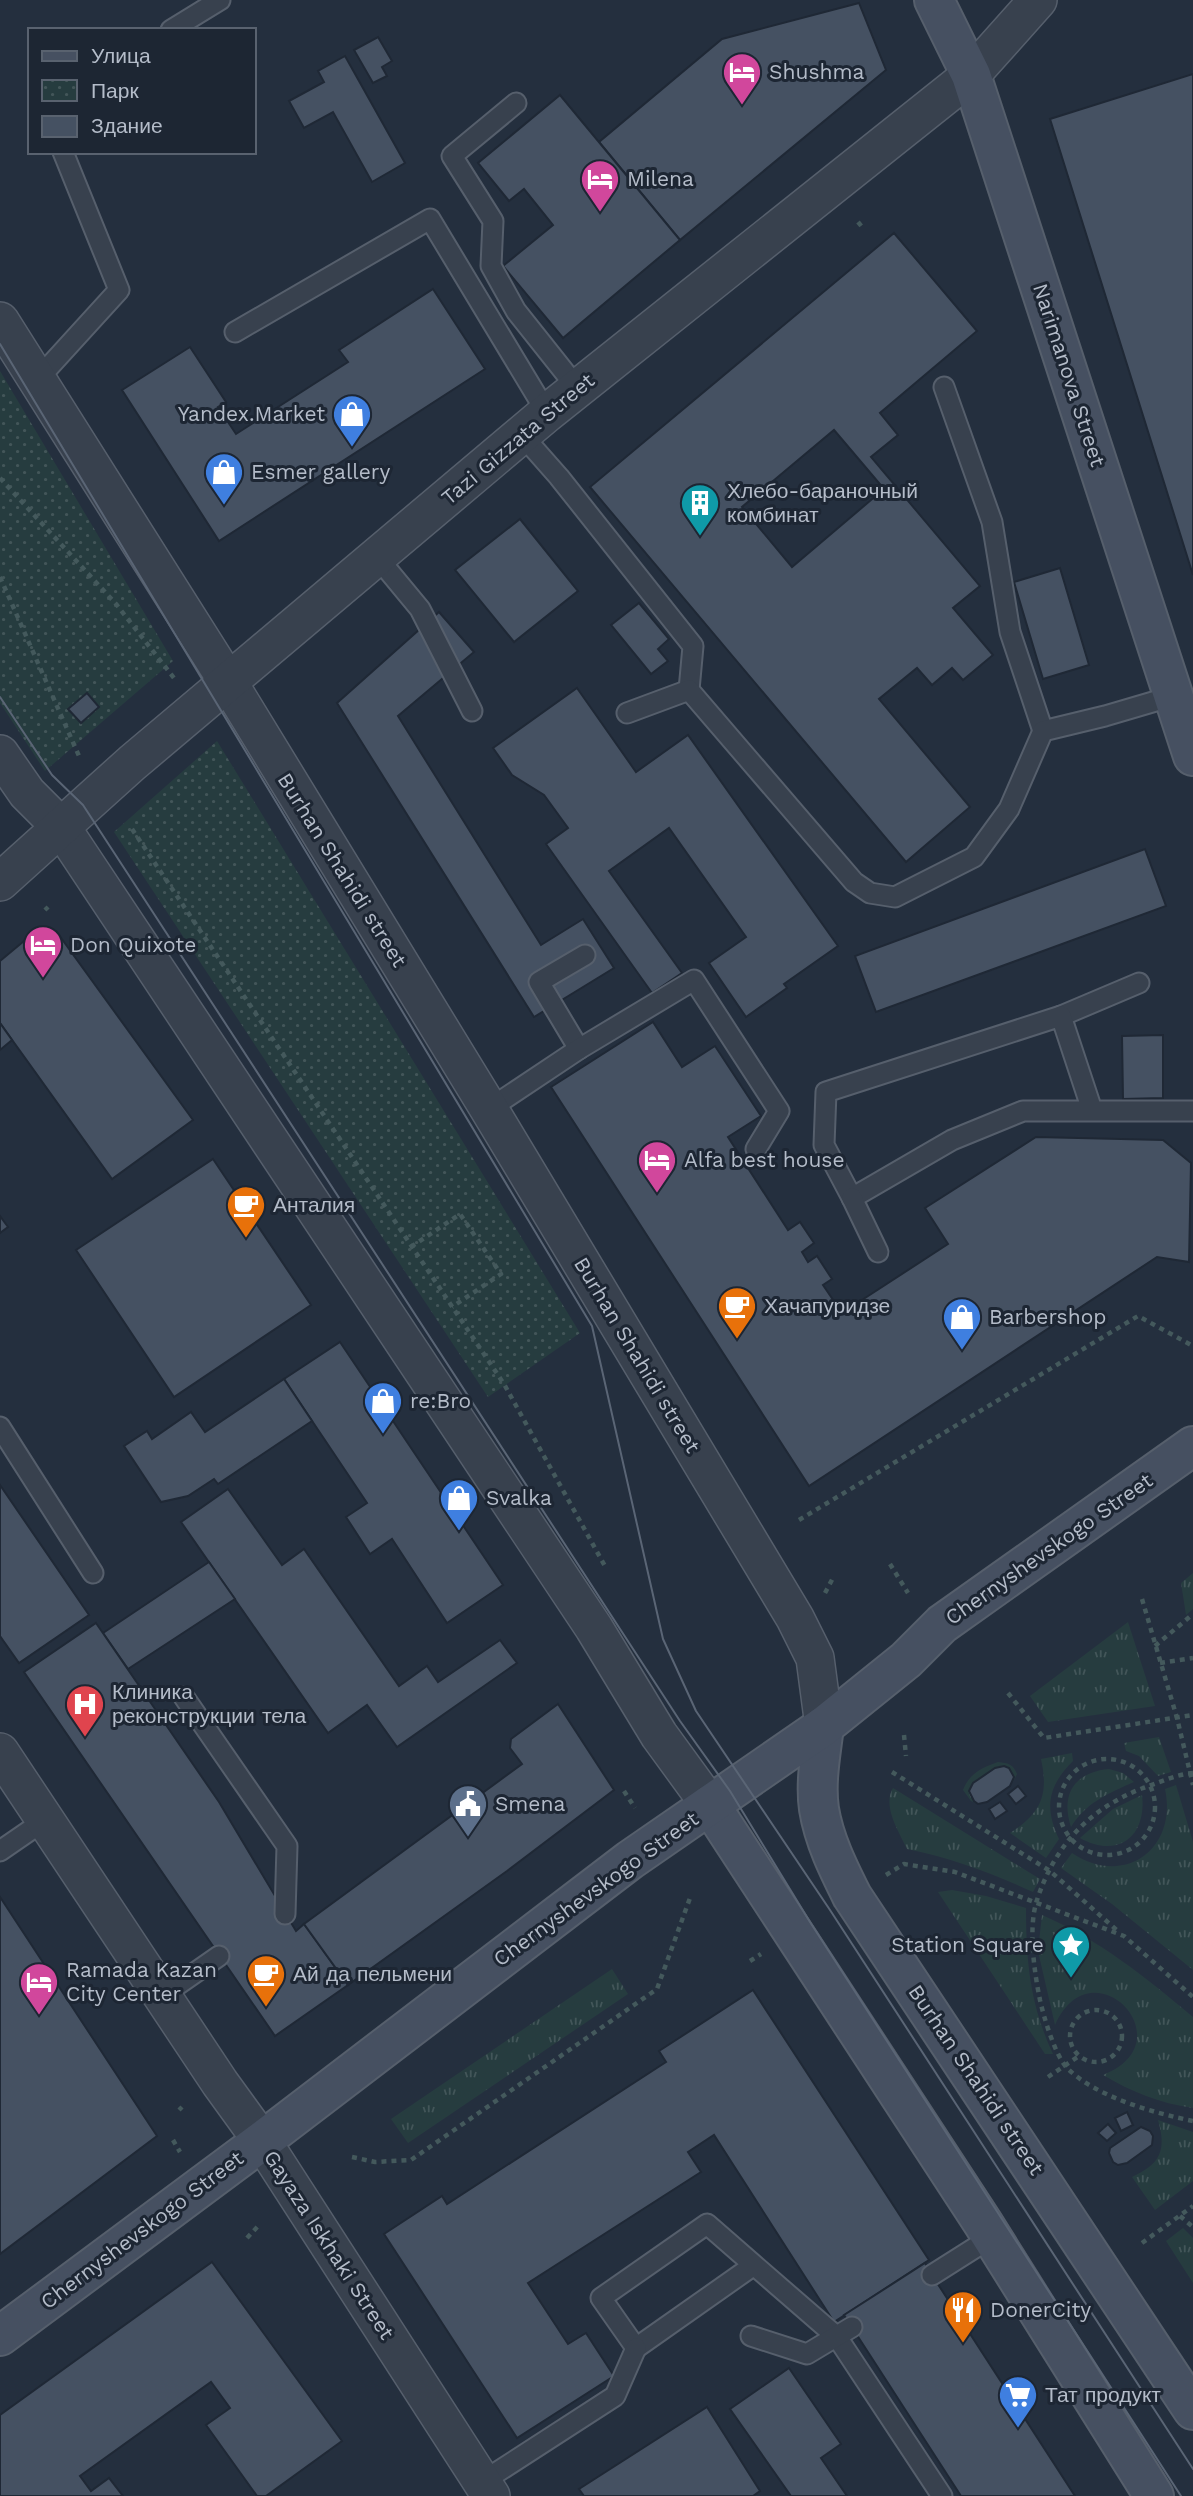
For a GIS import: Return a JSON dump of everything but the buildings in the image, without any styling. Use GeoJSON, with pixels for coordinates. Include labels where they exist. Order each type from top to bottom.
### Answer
{"type":"FeatureCollection","features":[{"type":"Feature","properties":{"kind":"main road","name":"Narimanova Street"},"geometry":{"type":"LineString","coordinates":[[934,0],[971,75],[1193,756]]}},
{"type":"Feature","properties":{"kind":"main road","name":"Chernyshevskogo Street"},"geometry":{"type":"LineString","coordinates":[[0,2336],[262,2141],[630,1860],[824,1726],[906,1660],[942,1624],[1193,1446]]}},
{"type":"Feature","properties":{"kind":"main road","name":"Burhan Shahidi street"},"geometry":{"type":"LineString","coordinates":[[824,1726],[818,1807],[831,1854],[852,1896],[1193,2410]]}},
{"type":"Feature","properties":{"kind":"main road"},"geometry":{"type":"LineString","coordinates":[[710,1805],[992,2236],[1154,2496]]}},
{"type":"Feature","properties":{"kind":"street","name":"Tazi Gizzata Street"},"geometry":{"type":"LineString","coordinates":[[0,882],[132,763],[534,424],[971,75],[1038,0]]}},
{"type":"Feature","properties":{"kind":"street","name":"Burhan Shahidi street"},"geometry":{"type":"LineString","coordinates":[[0,321],[228,682],[795,1618],[815,1658],[824,1726]]}},
{"type":"Feature","properties":{"kind":"street"},"geometry":{"type":"LineString","coordinates":[[0,754],[27,793],[61,827],[594,1628],[659,1735],[710,1805]]}},
{"type":"Feature","properties":{"kind":"street","name":"Gayaza Iskhaki Street"},"geometry":{"type":"LineString","coordinates":[[0,1752],[220,2083],[262,2141],[486,2489]]}},
{"type":"Feature","properties":{"kind":"lane"},"geometry":{"type":"LineString","coordinates":[[174,28],[220,0]]}},
{"type":"Feature","properties":{"kind":"lane"},"geometry":{"type":"LineString","coordinates":[[516,103],[452,156],[493,220],[491,266],[516,311],[578,389]]}},
{"type":"Feature","properties":{"kind":"lane"},"geometry":{"type":"LineString","coordinates":[[37,380],[119,290],[64,154]]}},
{"type":"Feature","properties":{"kind":"lane"},"geometry":{"type":"LineString","coordinates":[[235,332],[430,219],[559,477],[693,646],[689,690],[854,882],[870,893],[895,897],[974,857],[1009,809],[1043,731],[1010,632],[992,522],[944,387]]}},
{"type":"Feature","properties":{"kind":"lane"},"geometry":{"type":"LineString","coordinates":[[377,557],[420,609],[472,710]]}},
{"type":"Feature","properties":{"kind":"lane"},"geometry":{"type":"LineString","coordinates":[[627,713],[689,690]]}},
{"type":"Feature","properties":{"kind":"lane"},"geometry":{"type":"LineString","coordinates":[[1043,731],[1174,696]]}},
{"type":"Feature","properties":{"kind":"lane"},"geometry":{"type":"LineString","coordinates":[[579,1049],[539,982],[585,955]]}},
{"type":"Feature","properties":{"kind":"lane"},"geometry":{"type":"LineString","coordinates":[[489,1109],[579,1049],[694,980],[779,1111],[756,1149]]}},
{"type":"Feature","properties":{"kind":"lane"},"geometry":{"type":"LineString","coordinates":[[878,1252],[824,1145],[826,1092],[1061,1016],[1139,983]]}},
{"type":"Feature","properties":{"kind":"lane"},"geometry":{"type":"LineString","coordinates":[[1061,1016],[1091,1110]]}},
{"type":"Feature","properties":{"kind":"lane"},"geometry":{"type":"LineString","coordinates":[[852,1198],[952,1140],[1023,1111],[1193,1111]]}},
{"type":"Feature","properties":{"kind":"lane"},"geometry":{"type":"LineString","coordinates":[[0,1427],[93,1573]]}},
{"type":"Feature","properties":{"kind":"lane"},"geometry":{"type":"LineString","coordinates":[[184,1697],[287,1846],[285,1914]]}},
{"type":"Feature","properties":{"kind":"lane"},"geometry":{"type":"LineString","coordinates":[[0,1851],[46,1820]]}},
{"type":"Feature","properties":{"kind":"lane"},"geometry":{"type":"LineString","coordinates":[[163,1995],[219,1956]]}},
{"type":"Feature","properties":{"kind":"lane"},"geometry":{"type":"LineString","coordinates":[[636,2348],[601,2298],[707,2224],[754,2265],[844,2332],[942,2496]]}},
{"type":"Feature","properties":{"kind":"lane"},"geometry":{"type":"LineString","coordinates":[[932,2275],[992,2236]]}},
{"type":"Feature","properties":{"kind":"lane"},"geometry":{"type":"LineString","coordinates":[[486,2489],[615,2396],[636,2348],[754,2265]]}},
{"type":"Feature","properties":{"kind":"lane"},"geometry":{"type":"LineString","coordinates":[[751,2336],[807,2354],[844,2332]]}},
{"type":"Feature","properties":{"kind":"path"},"geometry":{"type":"LineString","coordinates":[[858,222],[863,228]]}},
{"type":"Feature","properties":{"kind":"path"},"geometry":{"type":"LineString","coordinates":[[0,478],[116,604],[177,684]]}},
{"type":"Feature","properties":{"kind":"path"},"geometry":{"type":"LineString","coordinates":[[0,577],[74,748],[83,762]]}},
{"type":"Feature","properties":{"kind":"path"},"geometry":{"type":"LineString","coordinates":[[132,829],[504,1384],[609,1574]]}},
{"type":"Feature","properties":{"kind":"path"},"geometry":{"type":"LineString","coordinates":[[411,1247],[460,1214],[467,1224],[501,1274],[452,1307]]}},
{"type":"Feature","properties":{"kind":"path"},"geometry":{"type":"LineString","coordinates":[[799,1520],[1138,1316],[1193,1346]]}},
{"type":"Feature","properties":{"kind":"path"},"geometry":{"type":"LineString","coordinates":[[890,1564],[908,1593]]}},
{"type":"Feature","properties":{"kind":"path"},"geometry":{"type":"LineString","coordinates":[[824,1595],[835,1576]]}},
{"type":"Feature","properties":{"kind":"path"},"geometry":{"type":"LineString","coordinates":[[1142,1599],[1177,1718],[1193,1785]]}},
{"type":"Feature","properties":{"kind":"path"},"geometry":{"type":"LineString","coordinates":[[1155,1646],[1193,1614]]}},
{"type":"Feature","properties":{"kind":"path"},"geometry":{"type":"LineString","coordinates":[[1160,1662],[1193,1658]]}},
{"type":"Feature","properties":{"kind":"path"},"geometry":{"type":"LineString","coordinates":[[1008,1693],[1044,1738],[1193,1715]]}},
{"type":"Feature","properties":{"kind":"path"},"geometry":{"type":"LineString","coordinates":[[904,1735],[906,1756]]}},
{"type":"Feature","properties":{"kind":"path"},"geometry":{"type":"LineString","coordinates":[[1117,1760],[1142,1774],[1150,1786],[1155,1801],[1154,1817],[1149,1831],[1139,1843],[1125,1851],[1110,1855],[1080,1847],[1070,1838],[1062,1824],[1060,1795],[1066,1782],[1088,1763],[1117,1760]]}},
{"type":"Feature","properties":{"kind":"path"},"geometry":{"type":"LineString","coordinates":[[892,1772],[1050,1871],[1193,1997]]}},
{"type":"Feature","properties":{"kind":"path"},"geometry":{"type":"LineString","coordinates":[[1191,1773],[1150,1786],[1105,1806],[1085,1821],[1070,1838],[1036,1901],[1033,1957],[1043,2014],[1065,2066],[1086,2084],[1115,2097],[1169,2116],[1193,2121]]}},
{"type":"Feature","properties":{"kind":"path"},"geometry":{"type":"LineString","coordinates":[[624,1791],[637,1810]]}},
{"type":"Feature","properties":{"kind":"path"},"geometry":{"type":"LineString","coordinates":[[883,1877],[904,1864],[955,1872],[1124,1936]]}},
{"type":"Feature","properties":{"kind":"path"},"geometry":{"type":"LineString","coordinates":[[352,2157],[375,2162],[411,2160],[657,1989],[690,1898]]}},
{"type":"Feature","properties":{"kind":"path"},"geometry":{"type":"LineString","coordinates":[[1090,2010],[1102,2010],[1112,2015],[1120,2024],[1122,2036],[1120,2047],[1113,2056],[1102,2062],[1079,2056],[1072,2047],[1069,2035],[1079,2015],[1090,2010]]}},
{"type":"Feature","properties":{"kind":"path"},"geometry":{"type":"LineString","coordinates":[[1048,2077],[1079,2056]]}},
{"type":"Feature","properties":{"kind":"path"},"geometry":{"type":"LineString","coordinates":[[173,2140],[180,2152]]}},
{"type":"Feature","properties":{"kind":"path"},"geometry":{"type":"LineString","coordinates":[[1142,2243],[1193,2206]]}},
{"type":"Feature","properties":{"kind":"path"},"geometry":{"type":"LineString","coordinates":[[1180,2216],[1193,2227]]}},
{"type":"Feature","properties":{"kind":"path"},"geometry":{"type":"LineString","coordinates":[[247,2238],[260,2224]]}},
{"type":"Feature","properties":{"kind":"green space"},"geometry":{"type":"Polygon","coordinates":[[[0,371],[173,661],[45,771],[0,703],[0,371]]]}},
{"type":"Feature","properties":{"kind":"green space"},"geometry":{"type":"Polygon","coordinates":[[[217,741],[580,1333],[488,1397],[114,832],[217,741]]]}},
{"type":"Feature","properties":{"kind":"green space"},"geometry":{"type":"Polygon","coordinates":[[[1193,1573],[1193,1609],[1186,1615],[1181,1583],[1193,1573]]]}},
{"type":"Feature","properties":{"kind":"green space"},"geometry":{"type":"Polygon","coordinates":[[[1128,1622],[1155,1706],[1048,1722],[1030,1696],[1128,1622]]]}},
{"type":"Feature","properties":{"kind":"green space"},"geometry":{"type":"Polygon","coordinates":[[[1159,1737],[1171,1772],[1158,1776],[1139,1756],[1126,1751],[1124,1743],[1159,1737]]]}},
{"type":"Feature","properties":{"kind":"green space"},"geometry":{"type":"Polygon","coordinates":[[[1072,1753],[1073,1761],[1058,1779],[1051,1797],[1051,1817],[1059,1839],[1046,1858],[1010,1833],[1029,1818],[1040,1802],[1044,1783],[1041,1759],[1072,1753]]]}},
{"type":"Feature","properties":{"kind":"green space"},"geometry":{"type":"Polygon","coordinates":[[[998,1762],[1014,1768],[1017,1774],[1013,1782],[1009,1768],[995,1768],[971,1787],[970,1795],[978,1804],[971,1801],[963,1790],[969,1779],[981,1769],[998,1762]]]}},
{"type":"Feature","properties":{"kind":"green space"},"geometry":{"type":"Polygon","coordinates":[[[1109,1769],[1123,1773],[1134,1782],[1090,1805],[1071,1827],[1068,1804],[1073,1787],[1087,1775],[1109,1769]]]}},
{"type":"Feature","properties":{"kind":"green space"},"geometry":{"type":"Polygon","coordinates":[[[1176,1785],[1193,1842],[1193,1970],[1112,1904],[1061,1868],[1072,1853],[1091,1863],[1110,1866],[1128,1864],[1143,1857],[1155,1845],[1163,1829],[1167,1810],[1165,1789],[1176,1785]]]}},
{"type":"Feature","properties":{"kind":"green space"},"geometry":{"type":"Polygon","coordinates":[[[893,1788],[1040,1879],[1033,1892],[971,1867],[907,1849],[890,1811],[893,1788]]]}},
{"type":"Feature","properties":{"kind":"green space"},"geometry":{"type":"Polygon","coordinates":[[[1142,1795],[1140,1822],[1127,1840],[1106,1846],[1080,1838],[1113,1809],[1142,1795]]]}},
{"type":"Feature","properties":{"kind":"green space"},"geometry":{"type":"Polygon","coordinates":[[[952,1890],[986,1896],[1026,1908],[1027,1946],[1034,2000],[1053,2054],[1045,2054],[938,1892],[952,1890]]]}},
{"type":"Feature","properties":{"kind":"green space"},"geometry":{"type":"Polygon","coordinates":[[[1042,1915],[1102,1948],[1140,1974],[1193,2017],[1193,2108],[1146,2096],[1103,2075],[1127,2060],[1137,2042],[1135,2023],[1125,2006],[1109,1996],[1090,1993],[1071,2002],[1055,2025],[1038,1951],[1042,1915]]]}},
{"type":"Feature","properties":{"kind":"green space"},"geometry":{"type":"Polygon","coordinates":[[[612,1969],[628,1994],[408,2143],[391,2119],[612,1969]]]}},
{"type":"Feature","properties":{"kind":"green space"},"geometry":{"type":"Polygon","coordinates":[[[1158,2120],[1193,2132],[1193,2181],[1155,2210],[1132,2177],[1149,2167],[1159,2155],[1162,2140],[1158,2120]]]}},
{"type":"Feature","properties":{"kind":"green space"},"geometry":{"type":"Polygon","coordinates":[[[1183,2228],[1193,2238],[1193,2283],[1166,2241],[1183,2228]]]}},
{"type":"Feature","properties":{"kind":"tram line"},"geometry":{"type":"LineString","coordinates":[[0,344],[592,1326],[663,1639],[696,1711],[830,1910],[1193,2469]]}},
{"type":"Feature","properties":{"kind":"tram line"},"geometry":{"type":"LineString","coordinates":[[0,697],[52,775],[83,805],[680,1721],[730,1791],[810,1922],[1181,2496]]}},
{"type":"Feature","properties":{"kind":"place","name":"Shushma"},"geometry":{"type":"Point","coordinates":[742,106]}},
{"type":"Feature","properties":{"kind":"place","name":"Milena"},"geometry":{"type":"Point","coordinates":[600,213]}},
{"type":"Feature","properties":{"kind":"place","name":"Yandex.Market"},"geometry":{"type":"Point","coordinates":[352,448]}},
{"type":"Feature","properties":{"kind":"place","name":"Esmer gallery"},"geometry":{"type":"Point","coordinates":[224,506]}},
{"type":"Feature","properties":{"kind":"place","name":"Хлебо-бараночный комбинат"},"geometry":{"type":"Point","coordinates":[700,537]}},
{"type":"Feature","properties":{"kind":"place","name":"Don Quixote"},"geometry":{"type":"Point","coordinates":[43,979]}},
{"type":"Feature","properties":{"kind":"place","name":"Alfa best house"},"geometry":{"type":"Point","coordinates":[657,1194]}},
{"type":"Feature","properties":{"kind":"place","name":"Анталия"},"geometry":{"type":"Point","coordinates":[246,1239]}},
{"type":"Feature","properties":{"kind":"place","name":"Хачапуридзе"},"geometry":{"type":"Point","coordinates":[737,1340]}},
{"type":"Feature","properties":{"kind":"place","name":"Barbershop"},"geometry":{"type":"Point","coordinates":[962,1351]}},
{"type":"Feature","properties":{"kind":"place","name":"re:Bro"},"geometry":{"type":"Point","coordinates":[383,1435]}},
{"type":"Feature","properties":{"kind":"place","name":"Svalka"},"geometry":{"type":"Point","coordinates":[459,1532]}},
{"type":"Feature","properties":{"kind":"place","name":"Клиника реконструкции тела"},"geometry":{"type":"Point","coordinates":[85,1738]}},
{"type":"Feature","properties":{"kind":"place","name":"Smena"},"geometry":{"type":"Point","coordinates":[468,1838]}},
{"type":"Feature","properties":{"kind":"place","name":"Station Square"},"geometry":{"type":"Point","coordinates":[1071,1979]}},
{"type":"Feature","properties":{"kind":"place","name":"Ай да пельмени"},"geometry":{"type":"Point","coordinates":[266,2008]}},
{"type":"Feature","properties":{"kind":"place","name":"Ramada Kazan City Center"},"geometry":{"type":"Point","coordinates":[39,2016]}},
{"type":"Feature","properties":{"kind":"place","name":"DonerCity"},"geometry":{"type":"Point","coordinates":[963,2344]}},
{"type":"Feature","properties":{"kind":"place","name":"Тат продукт"},"geometry":{"type":"Point","coordinates":[1018,2429]}}]}
